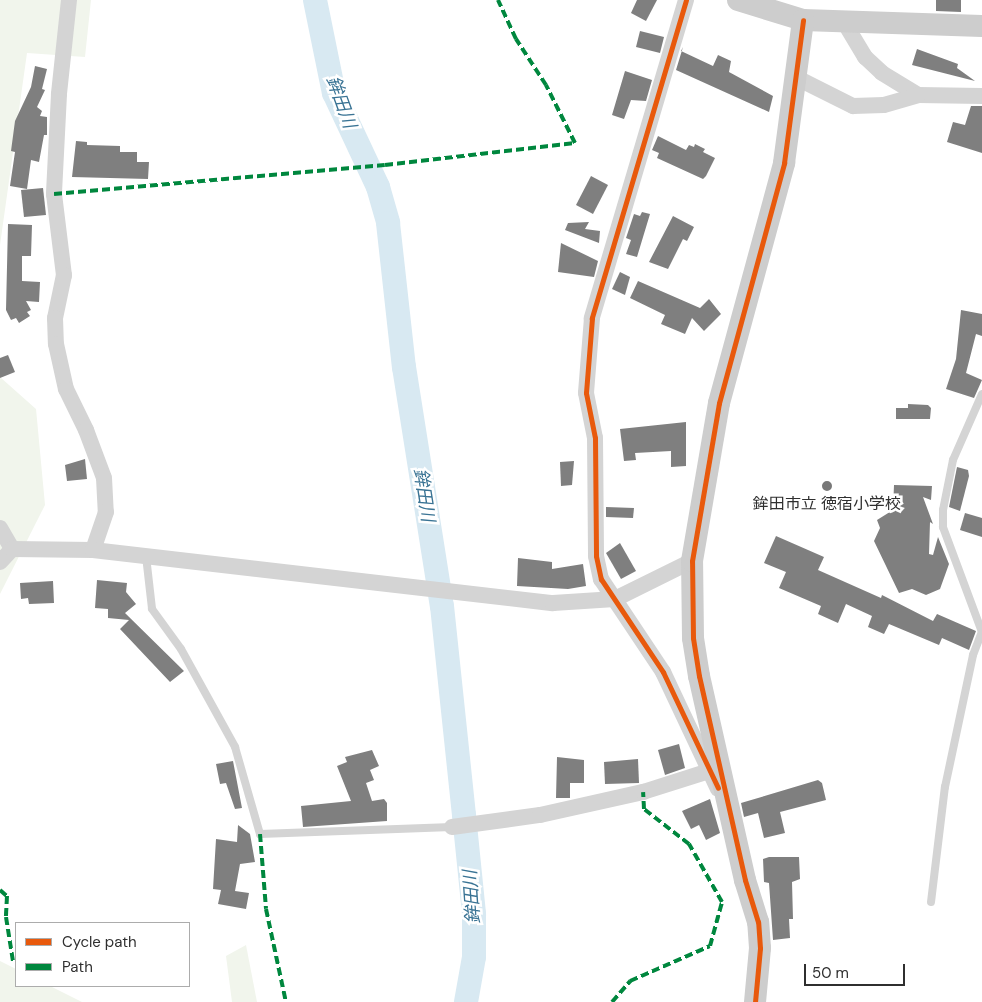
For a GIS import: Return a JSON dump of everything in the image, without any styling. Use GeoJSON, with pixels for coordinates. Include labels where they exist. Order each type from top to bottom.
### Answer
{"type":"FeatureCollection","features":[{"type":"Feature","properties":{"kind":"street"},"geometry":{"type":"LineString","coordinates":[[69,0],[59,85],[54,194],[64,275],[55,318],[56,344],[66,389],[86,430],[104,478],[106,512],[93,550]]}},
{"type":"Feature","properties":{"kind":"street"},"geometry":{"type":"LineString","coordinates":[[686,0],[592,318],[586,393],[596,438],[596,556],[601,579],[663,672],[729,812]]}},
{"type":"Feature","properties":{"kind":"street"},"geometry":{"type":"LineString","coordinates":[[738,0],[803,20],[982,26]]}},
{"type":"Feature","properties":{"kind":"street"},"geometry":{"type":"LineString","coordinates":[[755,1002],[759,954],[758,922],[729,812],[693,638],[692,560],[718,404],[779,189],[803,20]]}},
{"type":"Feature","properties":{"kind":"street"},"geometry":{"type":"LineString","coordinates":[[844,22],[865,57],[882,73],[918,95]]}},
{"type":"Feature","properties":{"kind":"street"},"geometry":{"type":"LineString","coordinates":[[795,77],[853,106],[884,105],[918,95],[982,96]]}},
{"type":"Feature","properties":{"kind":"street"},"geometry":{"type":"LineString","coordinates":[[0,528],[12,549]]}},
{"type":"Feature","properties":{"kind":"street"},"geometry":{"type":"LineString","coordinates":[[0,562],[12,549],[93,550],[553,603],[615,599],[692,560]]}},
{"type":"Feature","properties":{"kind":"street"},"geometry":{"type":"LineString","coordinates":[[452,827],[540,815],[643,792],[709,771]]}},
{"type":"Feature","properties":{"kind":"lane"},"geometry":{"type":"LineString","coordinates":[[931,902],[945,787],[973,655],[982,632],[943,527],[942,510],[953,460],[982,394]]}},
{"type":"Feature","properties":{"kind":"lane"},"geometry":{"type":"LineString","coordinates":[[146,556],[152,609],[181,649],[235,747],[260,834],[452,827]]}},
{"type":"Feature","properties":{"kind":"shaded area"},"geometry":{"type":"Polygon","coordinates":[[[0,0],[91,0],[85,57],[27,53],[0,245],[0,0]]]}},
{"type":"Feature","properties":{"kind":"shaded area"},"geometry":{"type":"Polygon","coordinates":[[[0,377],[36,409],[45,505],[0,594],[0,377]]]}},
{"type":"Feature","properties":{"kind":"shaded area"},"geometry":{"type":"Polygon","coordinates":[[[246,945],[257,1002],[232,1002],[226,956],[246,945]]]}},
{"type":"Feature","properties":{"kind":"shaded area"},"geometry":{"type":"Polygon","coordinates":[[[0,961],[15,968],[15,987],[52,987],[82,1002],[0,1002],[0,961]]]}},
{"type":"Feature","properties":{"kind":"building"},"geometry":{"type":"Polygon","coordinates":[[[637,0],[657,0],[646,21],[631,13],[637,0]]]}},
{"type":"Feature","properties":{"kind":"building"},"geometry":{"type":"Polygon","coordinates":[[[936,0],[961,0],[961,12],[936,11],[936,0]]]}},
{"type":"Feature","properties":{"kind":"building"},"geometry":{"type":"Polygon","coordinates":[[[640,31],[664,37],[660,53],[636,47],[640,31]]]}},
{"type":"Feature","properties":{"kind":"building"},"geometry":{"type":"Polygon","coordinates":[[[917,49],[958,64],[957,68],[975,81],[912,65],[917,49]]]}},
{"type":"Feature","properties":{"kind":"building"},"geometry":{"type":"Polygon","coordinates":[[[682,51],[713,66],[718,55],[731,61],[729,72],[773,96],[769,112],[676,70],[682,51]]]}},
{"type":"Feature","properties":{"kind":"building"},"geometry":{"type":"Polygon","coordinates":[[[35,66],[47,69],[42,89],[45,90],[37,107],[42,111],[40,116],[47,117],[47,135],[44,135],[39,162],[31,160],[27,189],[10,186],[15,152],[11,151],[15,121],[31,87],[35,66]]]}},
{"type":"Feature","properties":{"kind":"building"},"geometry":{"type":"Polygon","coordinates":[[[625,71],[652,80],[646,101],[631,100],[624,119],[612,115],[625,71]]]}},
{"type":"Feature","properties":{"kind":"building"},"geometry":{"type":"Polygon","coordinates":[[[971,106],[982,106],[982,153],[947,142],[953,122],[965,125],[971,106]]]}},
{"type":"Feature","properties":{"kind":"building"},"geometry":{"type":"Polygon","coordinates":[[[658,136],[686,150],[689,145],[694,147],[695,144],[705,149],[703,152],[715,158],[706,176],[703,179],[657,158],[659,153],[652,150],[658,136]]]}},
{"type":"Feature","properties":{"kind":"building"},"geometry":{"type":"Polygon","coordinates":[[[76,141],[87,142],[87,145],[120,146],[120,152],[137,152],[137,162],[149,162],[148,179],[72,177],[76,141]]]}},
{"type":"Feature","properties":{"kind":"building"},"geometry":{"type":"Polygon","coordinates":[[[591,176],[608,185],[593,214],[576,205],[591,176]]]}},
{"type":"Feature","properties":{"kind":"building"},"geometry":{"type":"Polygon","coordinates":[[[43,188],[46,215],[24,217],[21,190],[43,188]]]}},
{"type":"Feature","properties":{"kind":"building"},"geometry":{"type":"Polygon","coordinates":[[[642,212],[650,214],[637,257],[626,254],[631,240],[626,238],[634,214],[640,216],[642,212]]]}},
{"type":"Feature","properties":{"kind":"building"},"geometry":{"type":"Polygon","coordinates":[[[673,216],[694,227],[687,241],[683,239],[668,269],[649,262],[673,216]]]}},
{"type":"Feature","properties":{"kind":"building"},"geometry":{"type":"Polygon","coordinates":[[[589,222],[585,229],[600,231],[599,243],[565,230],[568,223],[589,222]]]}},
{"type":"Feature","properties":{"kind":"building"},"geometry":{"type":"Polygon","coordinates":[[[8,224],[32,225],[31,256],[22,256],[22,281],[40,282],[39,302],[26,301],[31,310],[27,312],[30,316],[19,323],[16,318],[11,320],[6,310],[8,224]]]}},
{"type":"Feature","properties":{"kind":"building"},"geometry":{"type":"Polygon","coordinates":[[[561,243],[598,261],[594,277],[558,272],[561,243]]]}},
{"type":"Feature","properties":{"kind":"building"},"geometry":{"type":"Polygon","coordinates":[[[620,272],[630,277],[625,295],[612,289],[620,272]]]}},
{"type":"Feature","properties":{"kind":"building"},"geometry":{"type":"Polygon","coordinates":[[[638,281],[700,308],[709,299],[721,314],[704,331],[692,318],[685,334],[661,324],[665,315],[630,298],[638,281]]]}},
{"type":"Feature","properties":{"kind":"building"},"geometry":{"type":"Polygon","coordinates":[[[961,310],[982,314],[982,336],[976,334],[966,373],[982,380],[974,398],[946,389],[956,359],[961,310]]]}},
{"type":"Feature","properties":{"kind":"building"},"geometry":{"type":"Polygon","coordinates":[[[8,355],[15,372],[0,378],[0,358],[8,355]]]}},
{"type":"Feature","properties":{"kind":"building"},"geometry":{"type":"Polygon","coordinates":[[[908,404],[928,405],[931,408],[930,419],[896,419],[896,408],[908,408],[908,404]]]}},
{"type":"Feature","properties":{"kind":"building"},"geometry":{"type":"Polygon","coordinates":[[[686,422],[686,466],[671,467],[671,451],[635,453],[636,460],[624,461],[620,429],[686,422]]]}},
{"type":"Feature","properties":{"kind":"building"},"geometry":{"type":"Polygon","coordinates":[[[85,459],[87,479],[67,481],[65,465],[85,459]]]}},
{"type":"Feature","properties":{"kind":"building"},"geometry":{"type":"Polygon","coordinates":[[[574,461],[572,485],[561,486],[560,462],[574,461]]]}},
{"type":"Feature","properties":{"kind":"building"},"geometry":{"type":"Polygon","coordinates":[[[957,467],[968,470],[969,476],[960,511],[949,507],[957,467]]]}},
{"type":"Feature","properties":{"kind":"building"},"geometry":{"type":"Polygon","coordinates":[[[894,485],[932,486],[931,500],[923,497],[933,524],[930,522],[929,554],[933,555],[938,537],[949,564],[940,589],[926,595],[912,589],[899,593],[874,541],[880,528],[877,520],[893,510],[894,485]]]}},
{"type":"Feature","properties":{"kind":"building"},"geometry":{"type":"Polygon","coordinates":[[[606,507],[634,508],[633,518],[606,517],[606,507]]]}},
{"type":"Feature","properties":{"kind":"building"},"geometry":{"type":"Polygon","coordinates":[[[965,513],[982,518],[982,537],[960,530],[965,513]]]}},
{"type":"Feature","properties":{"kind":"building"},"geometry":{"type":"Polygon","coordinates":[[[776,536],[824,557],[818,570],[881,598],[882,595],[933,621],[937,614],[976,631],[969,650],[942,638],[939,645],[889,624],[884,634],[868,627],[872,616],[846,604],[838,623],[818,614],[821,606],[779,588],[786,572],[764,563],[776,536]]]}},
{"type":"Feature","properties":{"kind":"building"},"geometry":{"type":"Polygon","coordinates":[[[620,543],[636,571],[621,579],[606,553],[620,543]]]}},
{"type":"Feature","properties":{"kind":"building"},"geometry":{"type":"Polygon","coordinates":[[[518,558],[552,562],[552,569],[583,564],[586,586],[568,589],[517,586],[518,558]]]}},
{"type":"Feature","properties":{"kind":"building"},"geometry":{"type":"Polygon","coordinates":[[[97,580],[127,583],[126,592],[136,604],[125,613],[184,671],[170,682],[120,629],[129,620],[108,618],[108,609],[95,608],[97,580]]]}},
{"type":"Feature","properties":{"kind":"building"},"geometry":{"type":"Polygon","coordinates":[[[53,581],[54,603],[29,604],[28,598],[21,599],[20,583],[53,581]]]}},
{"type":"Feature","properties":{"kind":"building"},"geometry":{"type":"Polygon","coordinates":[[[679,744],[685,768],[665,775],[658,750],[679,744]]]}},
{"type":"Feature","properties":{"kind":"building"},"geometry":{"type":"Polygon","coordinates":[[[372,750],[379,766],[370,770],[374,780],[366,783],[372,801],[384,799],[387,803],[387,821],[303,827],[301,806],[351,801],[337,766],[347,762],[345,757],[372,750]]]}},
{"type":"Feature","properties":{"kind":"building"},"geometry":{"type":"Polygon","coordinates":[[[557,757],[584,760],[584,783],[570,783],[570,798],[556,798],[557,757]]]}},
{"type":"Feature","properties":{"kind":"building"},"geometry":{"type":"Polygon","coordinates":[[[638,759],[639,783],[605,784],[604,762],[638,759]]]}},
{"type":"Feature","properties":{"kind":"building"},"geometry":{"type":"Polygon","coordinates":[[[233,761],[242,808],[235,809],[226,783],[220,784],[216,764],[233,761]]]}},
{"type":"Feature","properties":{"kind":"building"},"geometry":{"type":"Polygon","coordinates":[[[818,780],[822,783],[826,800],[780,812],[785,833],[764,838],[758,813],[744,817],[741,803],[818,780]]]}},
{"type":"Feature","properties":{"kind":"building"},"geometry":{"type":"Polygon","coordinates":[[[710,799],[720,833],[706,840],[699,825],[691,829],[682,811],[710,799]]]}},
{"type":"Feature","properties":{"kind":"building"},"geometry":{"type":"Polygon","coordinates":[[[238,825],[250,834],[255,862],[240,864],[235,891],[249,893],[246,909],[218,904],[221,890],[213,889],[216,839],[237,842],[238,825]]]}},
{"type":"Feature","properties":{"kind":"building"},"geometry":{"type":"Polygon","coordinates":[[[769,857],[799,857],[800,879],[792,882],[793,919],[789,919],[790,938],[773,940],[769,883],[764,882],[763,859],[769,857]]]}},
{"type":"Feature","properties":{"kind":"waterway","name":"鉾田川"},"geometry":{"type":"LineString","coordinates":[[315,0],[334,93],[378,187],[388,223],[404,367],[442,606],[474,914],[474,957],[466,1002]]}},
{"type":"Feature","properties":{"kind":"marked path"},"geometry":{"type":"LineString","coordinates":[[54,194],[385,165],[575,143],[546,85],[516,39],[498,0]]}},
{"type":"Feature","properties":{"kind":"marked path"},"geometry":{"type":"LineString","coordinates":[[612,1002],[630,981],[710,946],[722,902],[689,844],[644,809],[643,792]]}},
{"type":"Feature","properties":{"kind":"marked path"},"geometry":{"type":"LineString","coordinates":[[260,834],[266,909],[286,1002]]}},
{"type":"Feature","properties":{"kind":"marked path"},"geometry":{"type":"LineString","coordinates":[[0,890],[7,896],[6,917],[13,961]]}},
{"type":"Feature","properties":{"kind":"cycle path"},"geometry":{"type":"LineString","coordinates":[[686,0],[592,318],[586,393],[595,438],[596,556],[601,579],[663,672],[718,788]]}},
{"type":"Feature","properties":{"kind":"cycle path"},"geometry":{"type":"LineString","coordinates":[[755,1002],[760,948],[758,922],[745,880],[699,676],[693,638],[692,561],[719,403],[784,163],[803,20]]}},
{"type":"Feature","properties":{"kind":"place","name":"鉾田市立 徳宿小学校"},"geometry":{"type":"Point","coordinates":[827,486]}}]}
